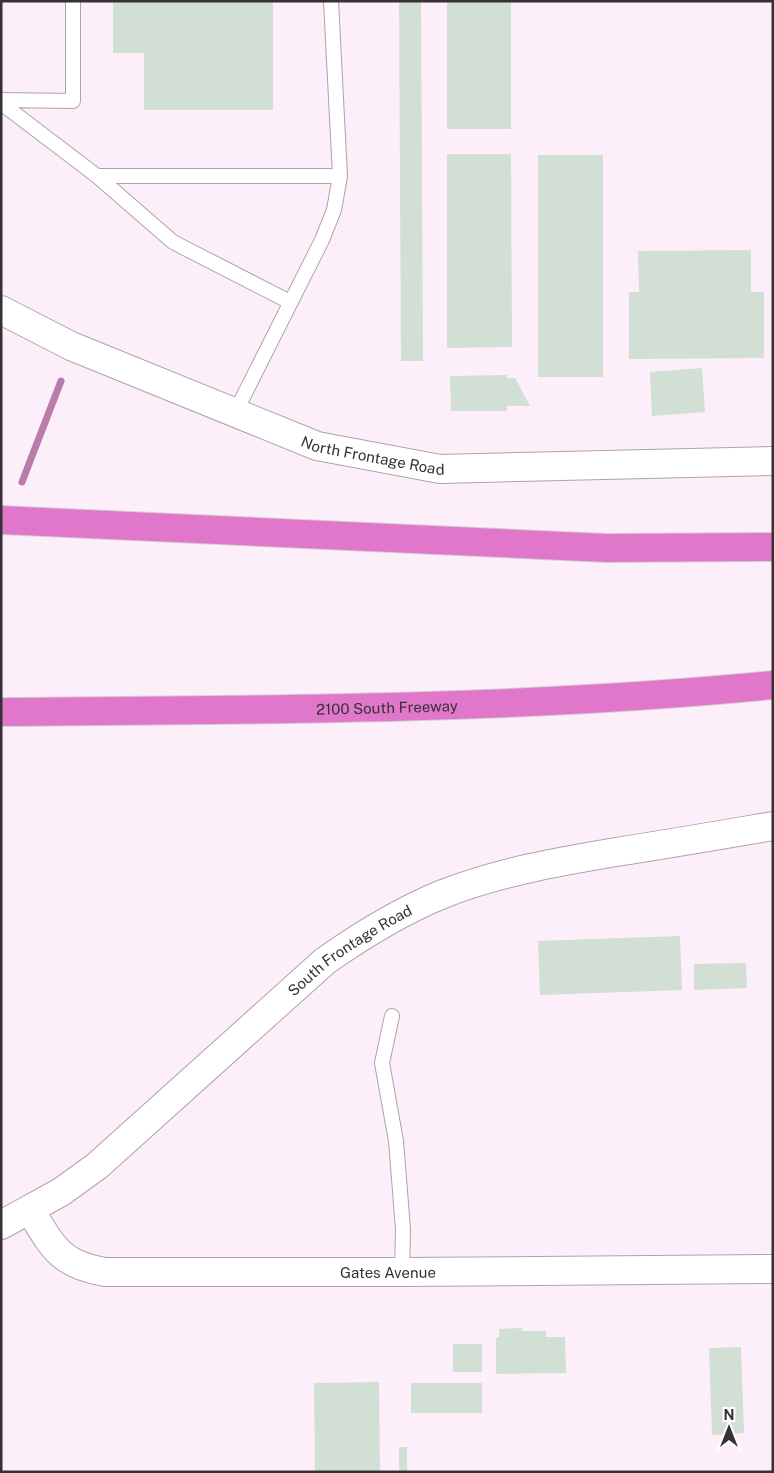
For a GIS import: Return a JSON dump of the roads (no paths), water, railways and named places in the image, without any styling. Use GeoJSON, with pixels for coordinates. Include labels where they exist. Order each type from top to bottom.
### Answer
{"type":"FeatureCollection","features":[{"type":"Feature","properties":{"kind":"highway"},"geometry":{"type":"LineString","coordinates":[[1,510],[54,522]]}},
{"type":"Feature","properties":{"kind":"highway"},"geometry":{"type":"LineString","coordinates":[[1,520],[607,548],[773,547]]}},
{"type":"Feature","properties":{"kind":"highway"},"geometry":{"type":"LineString","coordinates":[[1,530],[54,522]]}},
{"type":"Feature","properties":{"kind":"highway","name":"2100 South Freeway"},"geometry":{"type":"LineString","coordinates":[[1,712],[384,708],[606,698],[773,686]]}},
{"type":"Feature","properties":{"kind":"street","name":"North Frontage Road"},"geometry":{"type":"LineString","coordinates":[[1,310],[71,346],[317,446],[440,469],[773,461]]}},
{"type":"Feature","properties":{"kind":"street","name":"South Frontage Road"},"geometry":{"type":"LineString","coordinates":[[1,1225],[61,1192],[97,1166],[325,961],[362,935],[400,914],[443,894],[487,878],[548,864],[773,826]]}},
{"type":"Feature","properties":{"kind":"street","name":"Gates Avenue"},"geometry":{"type":"LineString","coordinates":[[30,1210],[50,1244],[59,1254],[86,1269],[105,1272],[773,1269]]}},
{"type":"Feature","properties":{"kind":"lane"},"geometry":{"type":"LineString","coordinates":[[1,102],[73,102],[73,1]]}},
{"type":"Feature","properties":{"kind":"lane"},"geometry":{"type":"LineString","coordinates":[[235,413],[322,240],[334,210],[340,176],[331,1]]}},
{"type":"Feature","properties":{"kind":"lane"},"geometry":{"type":"LineString","coordinates":[[1,102],[97,176],[173,242],[290,302]]}},
{"type":"Feature","properties":{"kind":"lane"},"geometry":{"type":"LineString","coordinates":[[97,176],[340,176]]}},
{"type":"Feature","properties":{"kind":"lane"},"geometry":{"type":"LineString","coordinates":[[392,1016],[382,1063],[396,1141],[403,1229],[402,1272]]}},
{"type":"Feature","properties":{"kind":"waterway"},"geometry":{"type":"LineString","coordinates":[[22,482],[61,381]]}}]}
